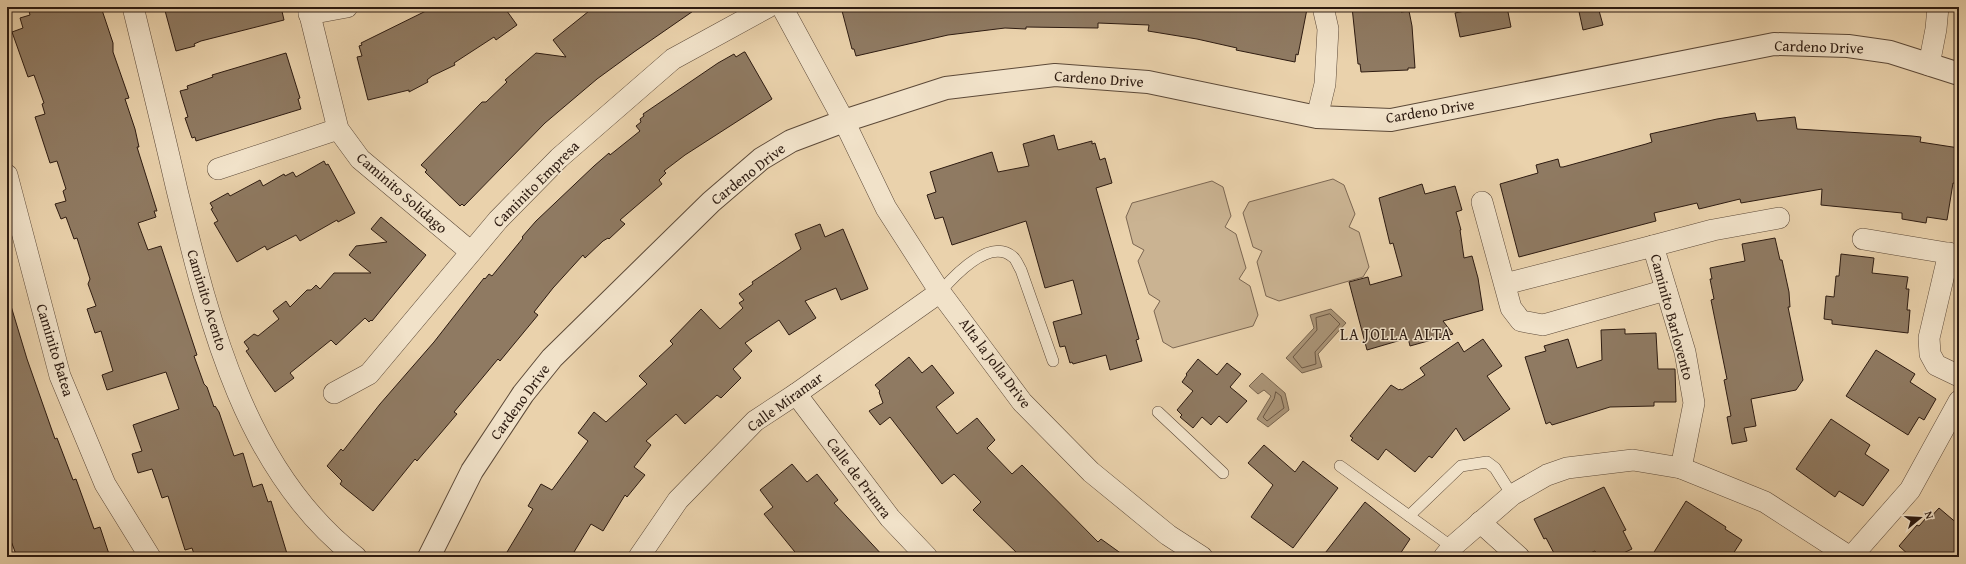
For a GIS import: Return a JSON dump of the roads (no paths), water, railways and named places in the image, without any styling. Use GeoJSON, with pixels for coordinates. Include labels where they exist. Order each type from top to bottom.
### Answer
{"type":"FeatureCollection","features":[{"type":"Feature","properties":{"kind":"street","name":"Caminito Acento"},"geometry":{"type":"LineString","coordinates":[[133,7],[199,279],[224,358],[256,435],[302,507],[356,557]]}},
{"type":"Feature","properties":{"kind":"street"},"geometry":{"type":"LineString","coordinates":[[308,11],[347,7]]}},
{"type":"Feature","properties":{"kind":"street","name":"Caminito Empresa"},"geometry":{"type":"LineString","coordinates":[[334,393],[369,374],[498,220],[559,158],[673,59],[768,7]]}},
{"type":"Feature","properties":{"kind":"street","name":"Alta la Jolla Drive"},"geometry":{"type":"LineString","coordinates":[[782,7],[844,121],[886,208],[940,292],[1022,402],[1091,472],[1168,535],[1202,557]]}},
{"type":"Feature","properties":{"kind":"street"},"geometry":{"type":"LineString","coordinates":[[1317,117],[1325,84],[1328,37],[1323,7]]}},
{"type":"Feature","properties":{"kind":"street"},"geometry":{"type":"LineString","coordinates":[[1929,65],[1936,29],[1938,7]]}},
{"type":"Feature","properties":{"kind":"street","name":"Caminito Solidago"},"geometry":{"type":"LineString","coordinates":[[308,11],[338,129],[360,159],[471,252]]}},
{"type":"Feature","properties":{"kind":"street","name":"Cardeno Drive"},"geometry":{"type":"LineString","coordinates":[[429,557],[472,471],[523,394],[552,358],[711,202],[761,159],[791,141],[844,121],[946,88],[1055,75],[1148,82],[1317,117],[1391,120],[1774,44],[1848,46],[1890,52],[1959,74]]}},
{"type":"Feature","properties":{"kind":"street"},"geometry":{"type":"LineString","coordinates":[[218,169],[338,129]]}},
{"type":"Feature","properties":{"kind":"street","name":"Caminito Batea"},"geometry":{"type":"LineString","coordinates":[[7,175],[60,376],[105,484],[150,557]]}},
{"type":"Feature","properties":{"kind":"street"},"geometry":{"type":"LineString","coordinates":[[1482,202],[1512,308],[1521,321],[1543,325],[1666,290]]}},
{"type":"Feature","properties":{"kind":"street"},"geometry":{"type":"LineString","coordinates":[[1653,246],[1713,230],[1779,218]]}},
{"type":"Feature","properties":{"kind":"street"},"geometry":{"type":"LineString","coordinates":[[1863,239],[1954,254],[1929,338],[1930,354],[1936,365],[1959,376]]}},
{"type":"Feature","properties":{"kind":"street","name":"Caminito Barlovento"},"geometry":{"type":"LineString","coordinates":[[1505,284],[1653,246],[1685,352],[1694,404],[1681,468]]}},
{"type":"Feature","properties":{"kind":"street","name":"Calle Miramar"},"geometry":{"type":"LineString","coordinates":[[647,554],[678,500],[755,421],[796,394],[940,292]]}},
{"type":"Feature","properties":{"kind":"street","name":"Calle de Primra"},"geometry":{"type":"LineString","coordinates":[[796,394],[890,518],[927,557]]}},
{"type":"Feature","properties":{"kind":"street"},"geometry":{"type":"LineString","coordinates":[[1448,552],[1512,495],[1547,475],[1568,468],[1633,460],[1681,468],[1765,502],[1851,557],[1910,490],[1959,401]]}},
{"type":"Feature","properties":{"kind":"street"},"geometry":{"type":"LineString","coordinates":[[1480,522],[1519,557]]}},
{"type":"Feature","properties":{"kind":"lane"},"geometry":{"type":"LineString","coordinates":[[940,292],[953,277],[980,256],[999,251],[1013,257],[1021,270],[1053,362]]}},
{"type":"Feature","properties":{"kind":"lane"},"geometry":{"type":"LineString","coordinates":[[1158,412],[1223,473]]}},
{"type":"Feature","properties":{"kind":"lane"},"geometry":{"type":"LineString","coordinates":[[1409,516],[1461,466],[1487,462],[1495,468],[1512,495]]}},
{"type":"Feature","properties":{"kind":"lane"},"geometry":{"type":"LineString","coordinates":[[1340,466],[1409,516],[1448,552]]}},
{"type":"Feature","properties":{"kind":"water"},"geometry":{"type":"Polygon","coordinates":[[[1331,309],[1346,323],[1318,354],[1322,367],[1302,373],[1286,358],[1314,328],[1310,315],[1331,309]]]}},
{"type":"Feature","properties":{"kind":"water"},"geometry":{"type":"Polygon","coordinates":[[[1262,373],[1285,393],[1289,410],[1268,427],[1257,419],[1271,396],[1264,390],[1258,394],[1249,386],[1262,373]]]}},
{"type":"Feature","properties":{"kind":"district","name":"LA JOLLA ALTA"},"geometry":{"type":"Point","coordinates":[1396,334]}}]}
